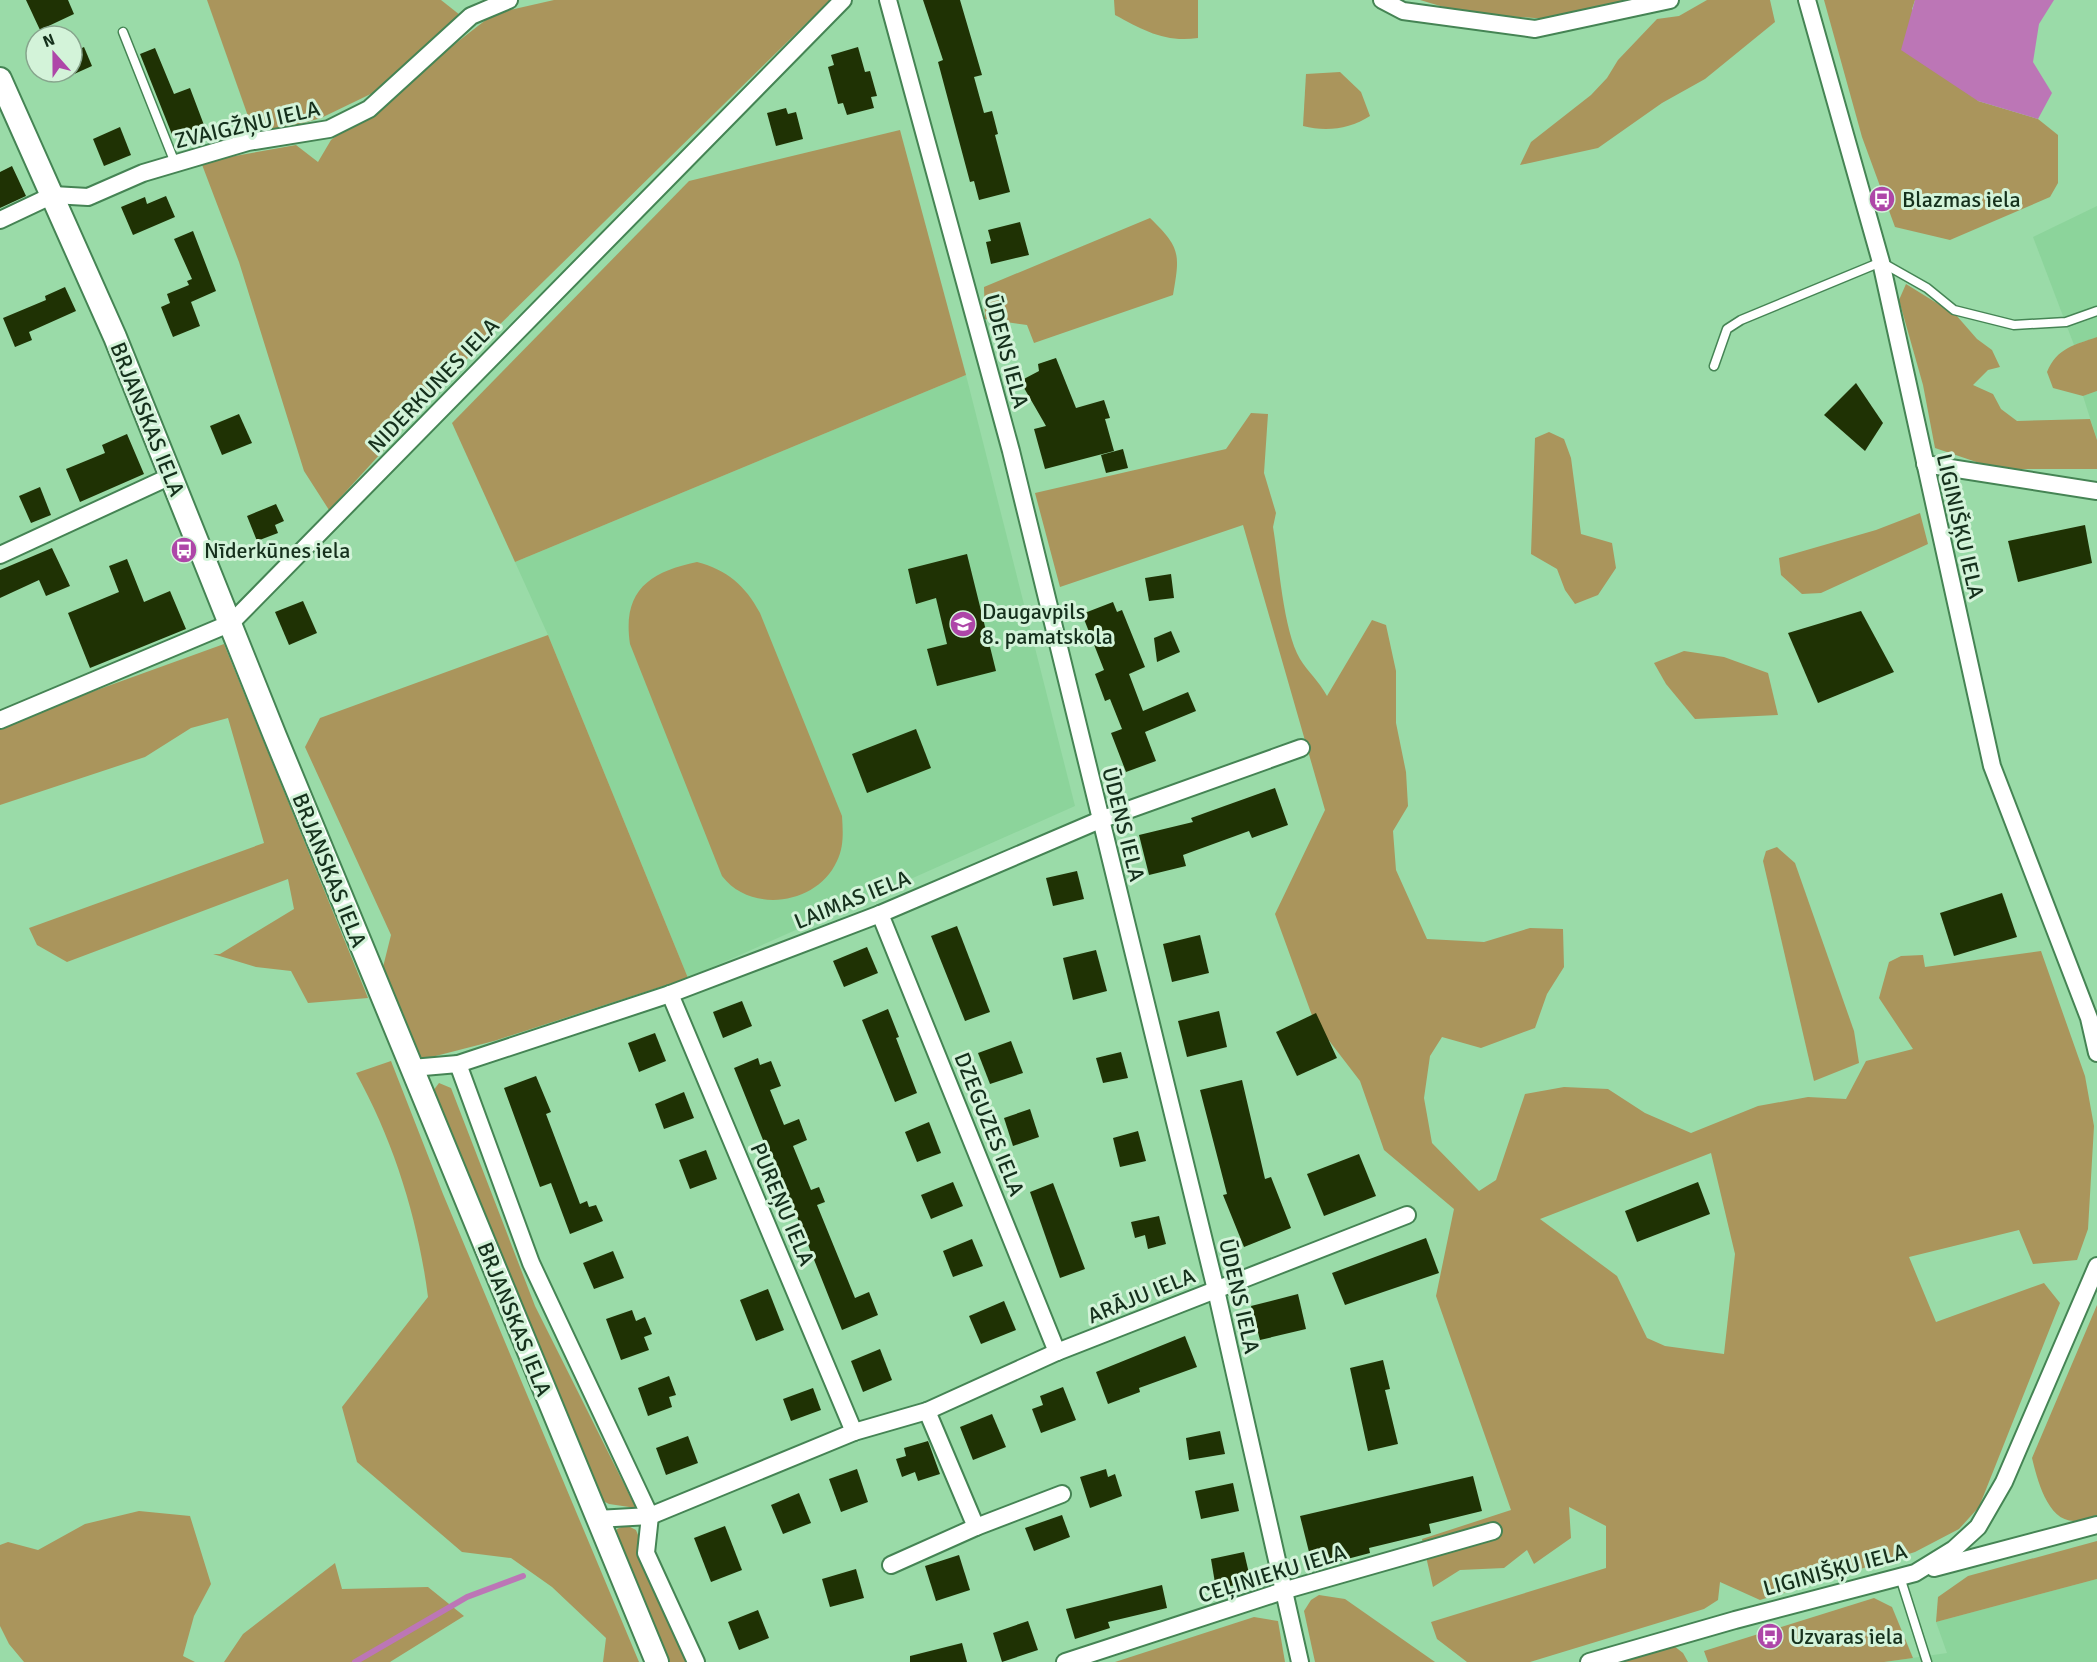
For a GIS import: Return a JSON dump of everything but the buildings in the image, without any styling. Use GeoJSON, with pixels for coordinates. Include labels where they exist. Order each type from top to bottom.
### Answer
{"type":"FeatureCollection","features":[{"type":"Feature","properties":{"kind":"main road","name":"BRJANSKAS IELA"},"geometry":{"type":"LineString","coordinates":[[0,79],[115,337],[412,1068],[657,1662]]}},
{"type":"Feature","properties":{"kind":"street","name":"ZVAIGŽŅU IELA"},"geometry":{"type":"LineString","coordinates":[[0,220],[53,195],[88,197],[144,173],[248,142],[329,129],[369,109],[471,16],[509,0]]}},
{"type":"Feature","properties":{"kind":"street","name":"NIDERKUNES IELA"},"geometry":{"type":"LineString","coordinates":[[0,720],[231,623],[843,0]]}},
{"type":"Feature","properties":{"kind":"street","name":"ŪDENS IELA"},"geometry":{"type":"LineString","coordinates":[[888,0],[1011,451],[1216,1290],[1286,1590],[1300,1662]]}},
{"type":"Feature","properties":{"kind":"street"},"geometry":{"type":"LineString","coordinates":[[1382,0],[1403,11],[1535,29],[1670,0]]}},
{"type":"Feature","properties":{"kind":"street","name":"LIGINIŠĶU IELA"},"geometry":{"type":"LineString","coordinates":[[1807,0],[1881,262],[1992,765],[2093,1023],[2097,1053]]}},
{"type":"Feature","properties":{"kind":"street"},"geometry":{"type":"LineString","coordinates":[[1925,464],[2097,491]]}},
{"type":"Feature","properties":{"kind":"street"},"geometry":{"type":"LineString","coordinates":[[0,555],[171,476]]}},
{"type":"Feature","properties":{"kind":"street","name":"LAIMAS IELA"},"geometry":{"type":"LineString","coordinates":[[412,1068],[458,1064],[670,994],[880,914],[1100,820],[1301,748]]}},
{"type":"Feature","properties":{"kind":"street","name":"DZEGUZES IELA"},"geometry":{"type":"LineString","coordinates":[[880,914],[1058,1352]]}},
{"type":"Feature","properties":{"kind":"street","name":"PUREŅU IELA"},"geometry":{"type":"LineString","coordinates":[[670,994],[854,1432]]}},
{"type":"Feature","properties":{"kind":"street"},"geometry":{"type":"LineString","coordinates":[[458,1064],[531,1263],[650,1516],[646,1553],[696,1662]]}},
{"type":"Feature","properties":{"kind":"street","name":"ARĀJU IELA"},"geometry":{"type":"LineString","coordinates":[[597,1520],[650,1516],[854,1432],[927,1411],[1058,1352],[1407,1215]]}},
{"type":"Feature","properties":{"kind":"street","name":"LIGINIŠĶU IELA"},"geometry":{"type":"LineString","coordinates":[[1589,1662],[1908,1575],[1954,1550],[1983,1518],[2004,1482],[2097,1266]]}},
{"type":"Feature","properties":{"kind":"street"},"geometry":{"type":"LineString","coordinates":[[927,1411],[976,1527]]}},
{"type":"Feature","properties":{"kind":"street"},"geometry":{"type":"LineString","coordinates":[[891,1564],[976,1527],[1062,1494]]}},
{"type":"Feature","properties":{"kind":"street"},"geometry":{"type":"LineString","coordinates":[[1908,1575],[2097,1526]]}},
{"type":"Feature","properties":{"kind":"street","name":"CEĻINIEKU IELA"},"geometry":{"type":"LineString","coordinates":[[1065,1662],[1286,1590],[1493,1531]]}},
{"type":"Feature","properties":{"kind":"lane"},"geometry":{"type":"LineString","coordinates":[[123,32],[175,163]]}},
{"type":"Feature","properties":{"kind":"lane"},"geometry":{"type":"LineString","coordinates":[[1714,366],[1727,329],[1741,320],[1881,262],[1927,288],[1954,310],[2014,325],[2066,322],[2097,311]]}},
{"type":"Feature","properties":{"kind":"lane"},"geometry":{"type":"LineString","coordinates":[[1908,1575],[1927,1662]]}},
{"type":"Feature","properties":{"kind":"shaded area"},"geometry":{"type":"Polygon","coordinates":[[[207,0],[441,0],[460,15],[381,89],[321,118],[255,136],[207,0]]]}},
{"type":"Feature","properties":{"kind":"shaded area"},"geometry":{"type":"Polygon","coordinates":[[[554,0],[830,0],[488,336],[329,510],[304,471],[239,262],[201,162],[296,145],[318,162],[331,140],[487,19],[510,10],[554,0]]]}},
{"type":"Feature","properties":{"kind":"shaded area"},"geometry":{"type":"Polygon","coordinates":[[[1114,0],[1198,0],[1198,38],[1175,39],[1145,30],[1115,15],[1114,0]]]}},
{"type":"Feature","properties":{"kind":"shaded area"},"geometry":{"type":"Polygon","coordinates":[[[1420,0],[1638,0],[1549,19],[1464,13],[1420,0]]]}},
{"type":"Feature","properties":{"kind":"shaded area"},"geometry":{"type":"Polygon","coordinates":[[[1707,0],[1770,0],[1775,22],[1705,79],[1662,103],[1598,148],[1520,165],[1531,142],[1591,95],[1607,78],[1618,60],[1657,19],[1679,16],[1707,0]]]}},
{"type":"Feature","properties":{"kind":"shaded area"},"geometry":{"type":"Polygon","coordinates":[[[1824,0],[1915,0],[1912,9],[1978,101],[2038,119],[2058,135],[2058,183],[2050,197],[1950,240],[1895,227],[1862,137],[1824,0]]]}},
{"type":"Feature","properties":{"kind":"shaded area"},"geometry":{"type":"Polygon","coordinates":[[[1915,0],[2054,0],[2039,24],[2033,62],[2052,93],[2038,119],[1978,101],[1901,50],[1915,0]]]}},
{"type":"Feature","properties":{"kind":"shaded area"},"geometry":{"type":"Polygon","coordinates":[[[1340,72],[1361,92],[1370,116],[1354,124],[1338,128],[1320,129],[1303,126],[1306,74],[1340,72]]]}},
{"type":"Feature","properties":{"kind":"shaded area"},"geometry":{"type":"Polygon","coordinates":[[[900,130],[966,375],[515,562],[452,423],[689,181],[900,130]]]}},
{"type":"Feature","properties":{"kind":"shaded area"},"geometry":{"type":"Polygon","coordinates":[[[2097,206],[2097,337],[2074,345],[2033,237],[2097,206]]]}},
{"type":"Feature","properties":{"kind":"shaded area"},"geometry":{"type":"Polygon","coordinates":[[[1150,218],[1168,237],[1176,252],[1177,270],[1173,295],[1034,343],[1027,325],[985,319],[984,287],[1150,218]]]}},
{"type":"Feature","properties":{"kind":"shaded area"},"geometry":{"type":"Polygon","coordinates":[[[1906,284],[1956,315],[1977,339],[1992,350],[2000,367],[1988,370],[1973,385],[1993,394],[2001,409],[2017,421],[2090,419],[2097,440],[2097,469],[1997,469],[1935,448],[1923,385],[1899,300],[1906,284]]]}},
{"type":"Feature","properties":{"kind":"shaded area"},"geometry":{"type":"Polygon","coordinates":[[[2097,337],[2097,391],[2083,396],[2053,388],[2047,372],[2061,352],[2097,337]]]}},
{"type":"Feature","properties":{"kind":"shaded area"},"geometry":{"type":"Polygon","coordinates":[[[966,375],[1075,806],[688,978],[548,635],[515,562],[966,375]]]}},
{"type":"Feature","properties":{"kind":"shaded area"},"geometry":{"type":"Polygon","coordinates":[[[2097,391],[2097,440],[2083,396],[2097,391]]]}},
{"type":"Feature","properties":{"kind":"shaded area"},"geometry":{"type":"Polygon","coordinates":[[[1251,413],[1268,414],[1264,473],[1276,513],[1273,527],[1289,631],[1300,659],[1327,696],[1372,620],[1386,625],[1396,671],[1396,723],[1406,772],[1408,806],[1393,831],[1396,870],[1427,939],[1484,942],[1530,928],[1563,929],[1564,967],[1547,994],[1535,1028],[1481,1048],[1442,1037],[1430,1056],[1424,1098],[1432,1143],[1479,1191],[1496,1180],[1525,1094],[1564,1087],[1608,1089],[1645,1113],[1691,1133],[1758,1106],[1808,1097],[1846,1099],[1866,1061],[1913,1049],[1879,998],[1889,962],[1901,956],[1923,955],[1925,967],[2041,951],[2085,1076],[2094,1126],[2088,1229],[2077,1260],[2033,1264],[2019,1230],[1909,1257],[1936,1322],[2044,1283],[2060,1303],[1979,1507],[1959,1529],[1915,1552],[1760,1600],[1720,1582],[1718,1600],[1704,1609],[1530,1662],[1467,1662],[1437,1639],[1431,1622],[1606,1568],[1606,1526],[1569,1507],[1571,1538],[1534,1564],[1527,1550],[1504,1568],[1460,1570],[1433,1587],[1422,1539],[1511,1510],[1436,1296],[1454,1209],[1384,1150],[1360,1081],[1314,1021],[1275,914],[1325,810],[1243,525],[1060,587],[1035,493],[1226,449],[1251,413]],[[1711,1153],[1540,1219],[1617,1276],[1647,1338],[1665,1346],[1724,1354],[1735,1254],[1711,1153]]]}},
{"type":"Feature","properties":{"kind":"shaded area"},"geometry":{"type":"Polygon","coordinates":[[[1549,432],[1564,439],[1571,458],[1581,534],[1612,543],[1616,568],[1598,595],[1575,604],[1565,590],[1557,569],[1531,554],[1535,438],[1549,432]]]}},
{"type":"Feature","properties":{"kind":"shaded area"},"geometry":{"type":"Polygon","coordinates":[[[1920,513],[1928,544],[1821,593],[1802,594],[1781,575],[1779,558],[1876,530],[1920,513]]]}},
{"type":"Feature","properties":{"kind":"shaded area"},"geometry":{"type":"Polygon","coordinates":[[[697,562],[717,569],[734,580],[748,594],[760,613],[842,816],[842,845],[837,861],[828,876],[815,887],[799,895],[766,900],[749,896],[734,888],[722,876],[630,644],[630,610],[642,587],[665,572],[697,562]]]}},
{"type":"Feature","properties":{"kind":"shaded area"},"geometry":{"type":"Polygon","coordinates":[[[548,635],[688,978],[494,1041],[420,1060],[383,967],[391,935],[305,747],[320,718],[548,635]]]}},
{"type":"Feature","properties":{"kind":"shaded area"},"geometry":{"type":"Polygon","coordinates":[[[224,644],[368,998],[308,1003],[291,971],[256,967],[213,954],[220,954],[294,909],[288,879],[67,962],[37,945],[29,928],[264,843],[228,718],[191,728],[145,757],[0,805],[0,725],[224,644]]]}},
{"type":"Feature","properties":{"kind":"shaded area"},"geometry":{"type":"Polygon","coordinates":[[[1684,651],[1724,657],[1768,673],[1778,715],[1695,719],[1666,684],[1654,663],[1684,651]]]}},
{"type":"Feature","properties":{"kind":"shaded area"},"geometry":{"type":"Polygon","coordinates":[[[1777,847],[1795,863],[1854,1031],[1859,1063],[1814,1081],[1763,861],[1766,851],[1777,847]]]}},
{"type":"Feature","properties":{"kind":"shaded area"},"geometry":{"type":"Polygon","coordinates":[[[391,1061],[443,1194],[639,1662],[603,1662],[606,1638],[552,1587],[511,1558],[462,1552],[357,1462],[342,1407],[428,1297],[411,1210],[393,1154],[370,1099],[356,1073],[391,1061]]]}},
{"type":"Feature","properties":{"kind":"shaded area"},"geometry":{"type":"Polygon","coordinates":[[[439,1083],[451,1088],[535,1306],[636,1508],[609,1504],[599,1499],[433,1091],[439,1083]]]}},
{"type":"Feature","properties":{"kind":"shaded area"},"geometry":{"type":"Polygon","coordinates":[[[2097,1305],[2097,1515],[2074,1521],[2057,1514],[2050,1506],[2040,1487],[2032,1458],[2097,1305]]]}},
{"type":"Feature","properties":{"kind":"shaded area"},"geometry":{"type":"Polygon","coordinates":[[[139,1511],[190,1516],[211,1584],[194,1616],[183,1656],[195,1662],[24,1662],[9,1644],[0,1626],[0,1545],[8,1542],[38,1550],[85,1524],[139,1511]]]}},
{"type":"Feature","properties":{"kind":"shaded area"},"geometry":{"type":"Polygon","coordinates":[[[626,1525],[636,1530],[689,1662],[668,1662],[615,1536],[617,1529],[626,1525]]]}},
{"type":"Feature","properties":{"kind":"shaded area"},"geometry":{"type":"Polygon","coordinates":[[[2097,1541],[2097,1579],[1936,1622],[1938,1597],[1968,1576],[2097,1541]]]}},
{"type":"Feature","properties":{"kind":"shaded area"},"geometry":{"type":"Polygon","coordinates":[[[335,1563],[342,1589],[428,1587],[464,1616],[390,1662],[224,1662],[243,1634],[335,1563]]]}},
{"type":"Feature","properties":{"kind":"shaded area"},"geometry":{"type":"Polygon","coordinates":[[[2097,1579],[2097,1662],[1884,1662],[1947,1653],[1936,1622],[2097,1579]]]}},
{"type":"Feature","properties":{"kind":"shaded area"},"geometry":{"type":"Polygon","coordinates":[[[1319,1595],[1345,1599],[1435,1662],[1315,1662],[1304,1611],[1311,1600],[1319,1595]]]}},
{"type":"Feature","properties":{"kind":"shaded area"},"geometry":{"type":"Polygon","coordinates":[[[1874,1598],[1892,1607],[1913,1658],[1884,1662],[1708,1662],[1704,1651],[1874,1598]]]}},
{"type":"Feature","properties":{"kind":"shaded area"},"geometry":{"type":"Polygon","coordinates":[[[1254,1617],[1278,1621],[1285,1662],[1115,1662],[1254,1617]]]}},
{"type":"Feature","properties":{"kind":"shaded area"},"geometry":{"type":"Polygon","coordinates":[[[1674,1646],[1683,1653],[1688,1662],[1622,1662],[1674,1646]]]}},
{"type":"Feature","properties":{"kind":"waterway"},"geometry":{"type":"LineString","coordinates":[[355,1662],[467,1597],[523,1576]]}},
{"type":"Feature","properties":{"kind":"place","name":"Blazmas iela"},"geometry":{"type":"Point","coordinates":[1882,199]}},
{"type":"Feature","properties":{"kind":"place","name":"Nīderkūnes iela"},"geometry":{"type":"Point","coordinates":[184,550]}},
{"type":"Feature","properties":{"kind":"place","name":"Daugavpils 8. pamatskola"},"geometry":{"type":"Point","coordinates":[963,624]}},
{"type":"Feature","properties":{"kind":"place","name":"Uzvaras iela"},"geometry":{"type":"Point","coordinates":[1770,1636]}}]}
